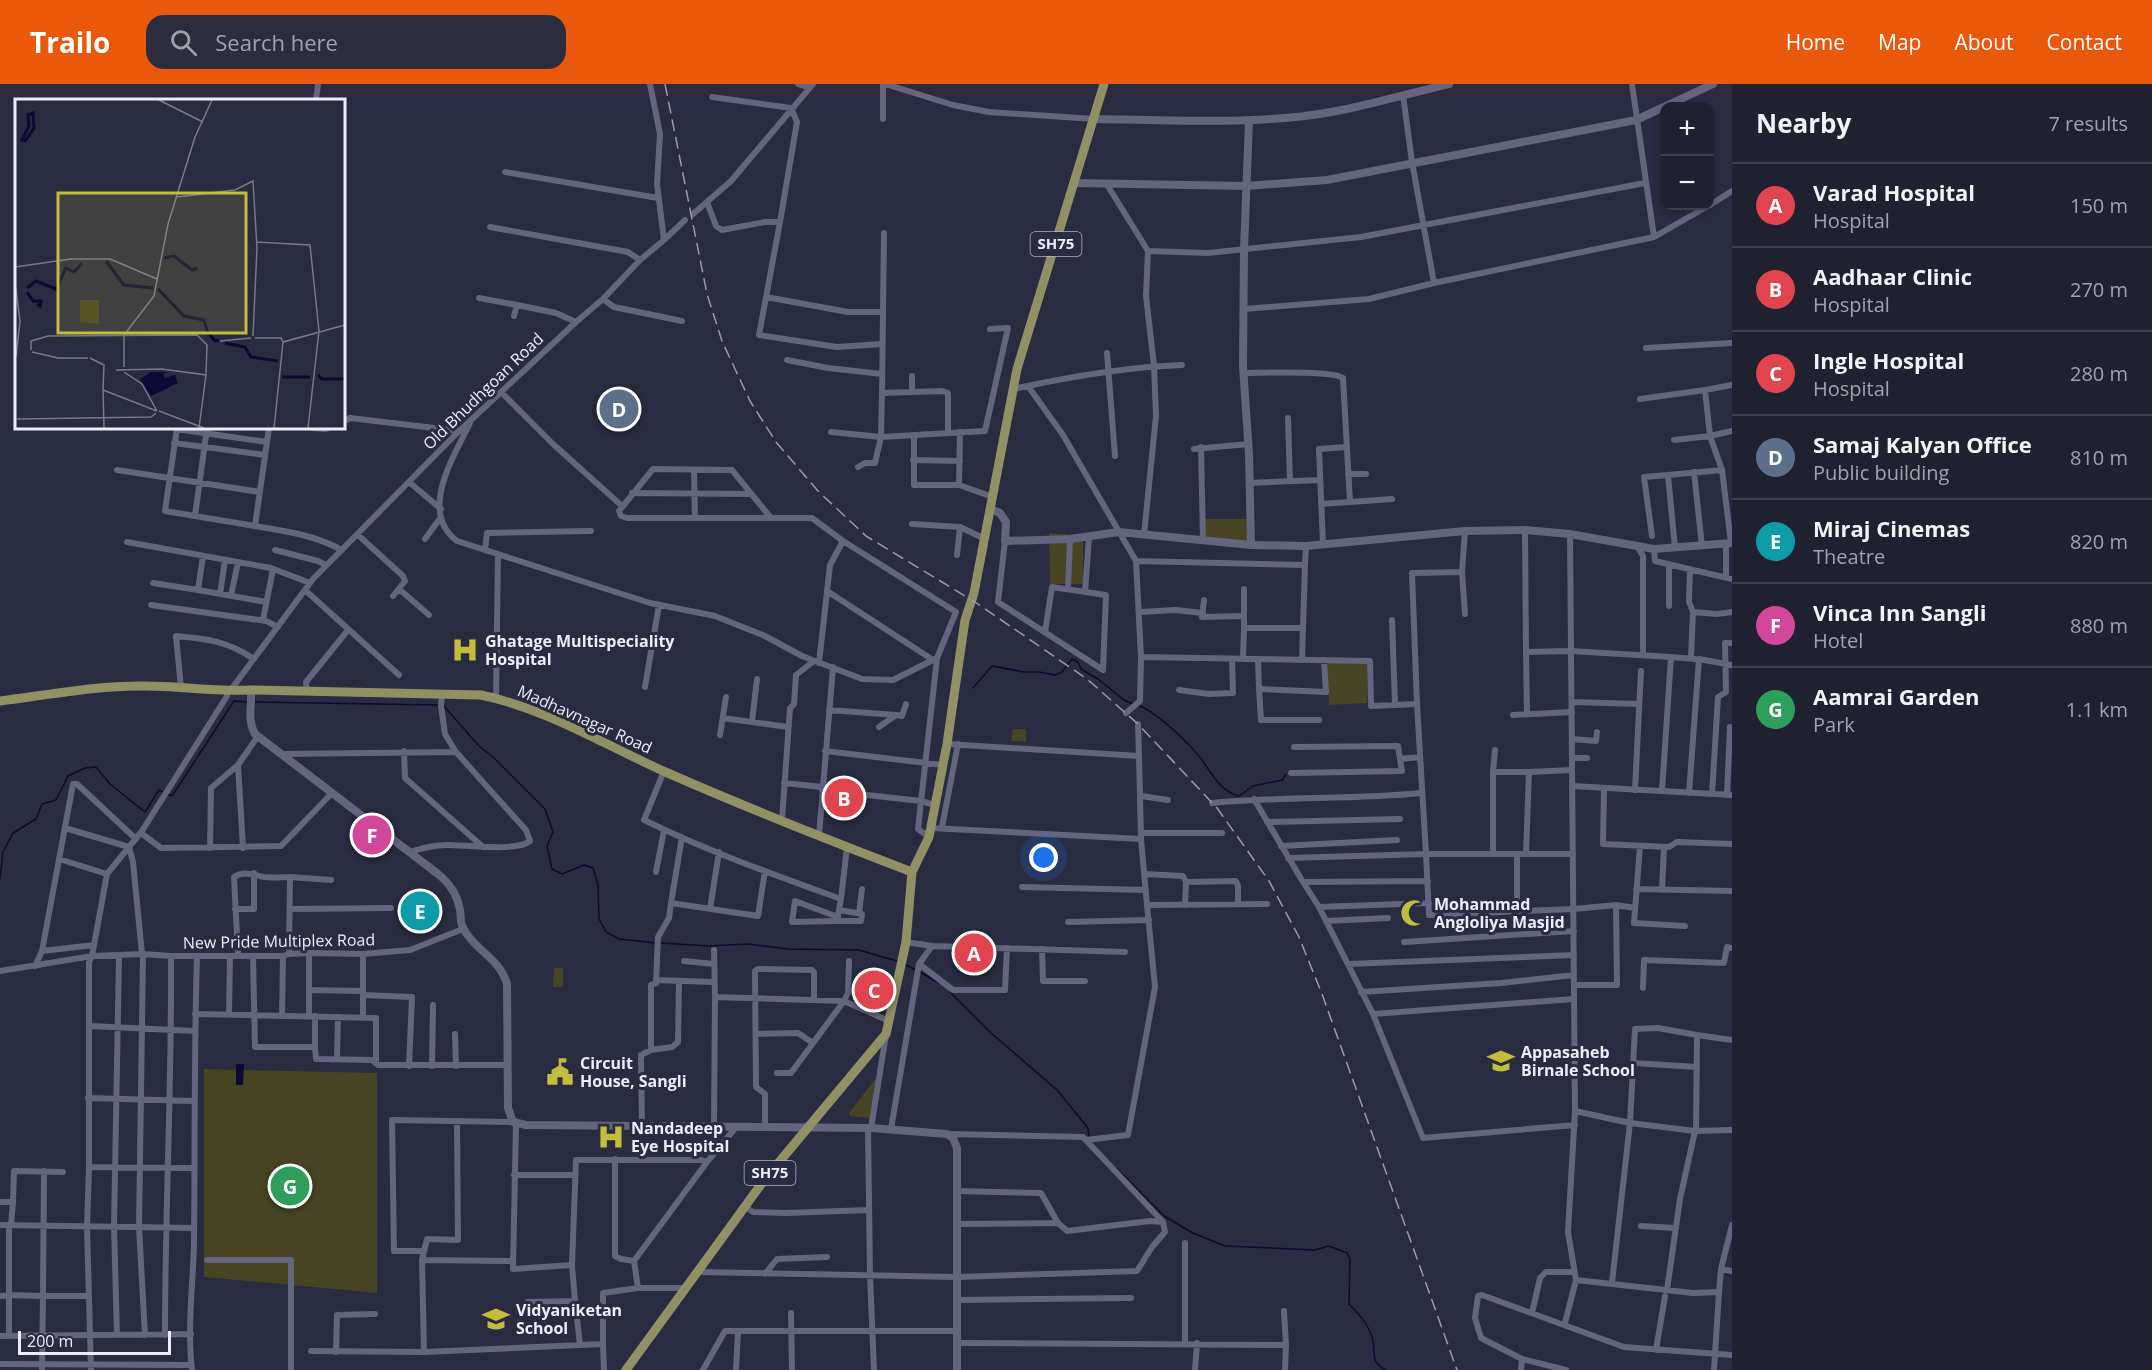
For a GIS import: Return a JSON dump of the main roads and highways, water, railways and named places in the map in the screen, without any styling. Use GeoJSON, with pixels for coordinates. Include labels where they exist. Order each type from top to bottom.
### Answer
{"type":"FeatureCollection","features":[{"type":"Feature","properties":{"kind":"main road","name":"SH75"},"geometry":{"type":"LineString","coordinates":[[626,1370],[806,1128],[886,1034],[906,942],[912,872],[930,832],[947,744],[965,620],[974,593],[1017,369],[1104,84]]}},
{"type":"Feature","properties":{"kind":"main road"},"geometry":{"type":"LineString","coordinates":[[1095,119],[1248,121],[1333,111],[1449,84]]}},
{"type":"Feature","properties":{"kind":"main road","name":"Madhavnagar Road"},"geometry":{"type":"LineString","coordinates":[[0,701],[119,687],[147,686],[228,691],[252,698],[307,692],[481,695],[496,698],[542,715],[664,771],[912,872]]}},
{"type":"Feature","properties":{"kind":"waterway"},"geometry":{"type":"LineString","coordinates":[[973,688],[992,666],[1055,675],[1062,672],[1072,659],[1078,662],[1081,669],[1133,704]]}},
{"type":"Feature","properties":{"kind":"waterway"},"geometry":{"type":"LineString","coordinates":[[168,794],[172,796],[234,701],[249,702]]}},
{"type":"Feature","properties":{"kind":"waterway"},"geometry":{"type":"LineString","coordinates":[[254,702],[438,705]]}},
{"type":"Feature","properties":{"kind":"waterway"},"geometry":{"type":"LineString","coordinates":[[443,705],[479,746],[545,809],[553,832],[547,846],[552,869],[562,874],[584,865],[593,868],[598,885],[599,919],[606,932],[619,939],[656,943]]}},
{"type":"Feature","properties":{"kind":"waterway"},"geometry":{"type":"LineString","coordinates":[[1137,705],[1163,721],[1181,737],[1197,753],[1218,782],[1233,794],[1239,796],[1253,786],[1282,780],[1286,774]]}},
{"type":"Feature","properties":{"kind":"waterway"},"geometry":{"type":"LineString","coordinates":[[0,879],[3,852],[13,833],[36,819],[42,804],[56,800],[68,776],[85,768],[96,767],[110,784],[145,812],[159,790],[163,792]]}},
{"type":"Feature","properties":{"kind":"waterway"},"geometry":{"type":"LineString","coordinates":[[661,943],[709,946],[748,944],[788,949],[859,950],[897,961]]}},
{"type":"Feature","properties":{"kind":"waterway"},"geometry":{"type":"LineString","coordinates":[[904,964],[916,970]]}},
{"type":"Feature","properties":{"kind":"waterway"},"geometry":{"type":"LineString","coordinates":[[920,972],[939,983]]}},
{"type":"Feature","properties":{"kind":"waterway"},"geometry":{"type":"LineString","coordinates":[[950,992],[991,1033],[1057,1090],[1088,1128],[1089,1136]]}},
{"type":"Feature","properties":{"kind":"waterway"},"geometry":{"type":"LineString","coordinates":[[1117,1169],[1164,1216],[1193,1233],[1225,1246],[1315,1250],[1329,1246],[1347,1253],[1350,1259],[1349,1304],[1367,1325],[1372,1336],[1375,1360],[1386,1370]]}},
{"type":"Feature","properties":{"kind":"railway"},"geometry":{"type":"LineString","coordinates":[[665,84],[707,294],[722,341],[750,401],[776,442],[818,491],[866,536],[975,602],[1087,679],[1138,724],[1217,808],[1269,881],[1299,937],[1322,994],[1457,1370]]}},
{"type":"Feature","properties":{"kind":"place","name":"Samaj Kalyan Office"},"geometry":{"type":"Point","coordinates":[619,409]}},
{"type":"Feature","properties":{"kind":"place","name":"Ghatage Multispeciality Hospital"},"geometry":{"type":"Point","coordinates":[465,650]}},
{"type":"Feature","properties":{"kind":"place","name":"Aadhaar Clinic"},"geometry":{"type":"Point","coordinates":[844,798]}},
{"type":"Feature","properties":{"kind":"place","name":"Vinca Inn Sangli"},"geometry":{"type":"Point","coordinates":[372,835]}},
{"type":"Feature","properties":{"kind":"place","name":"Miraj Cinemas"},"geometry":{"type":"Point","coordinates":[420,911]}},
{"type":"Feature","properties":{"kind":"place","name":"Mohammad Angloliya Masjid"},"geometry":{"type":"Point","coordinates":[1414,913]}},
{"type":"Feature","properties":{"kind":"place","name":"Varad Hospital"},"geometry":{"type":"Point","coordinates":[974,953]}},
{"type":"Feature","properties":{"kind":"place","name":"Ingle Hospital"},"geometry":{"type":"Point","coordinates":[874,990]}},
{"type":"Feature","properties":{"kind":"place","name":"Appasaheb Birnale School"},"geometry":{"type":"Point","coordinates":[1501,1061]}},
{"type":"Feature","properties":{"kind":"place","name":"Circuit House, Sangli"},"geometry":{"type":"Point","coordinates":[560,1072]}},
{"type":"Feature","properties":{"kind":"place","name":"Nandadeep Eye Hospital"},"geometry":{"type":"Point","coordinates":[611,1137]}},
{"type":"Feature","properties":{"kind":"place","name":"Aamrai Garden"},"geometry":{"type":"Point","coordinates":[290,1186]}},
{"type":"Feature","properties":{"kind":"place","name":"Vidyaniketan School"},"geometry":{"type":"Point","coordinates":[496,1319]}}]}
